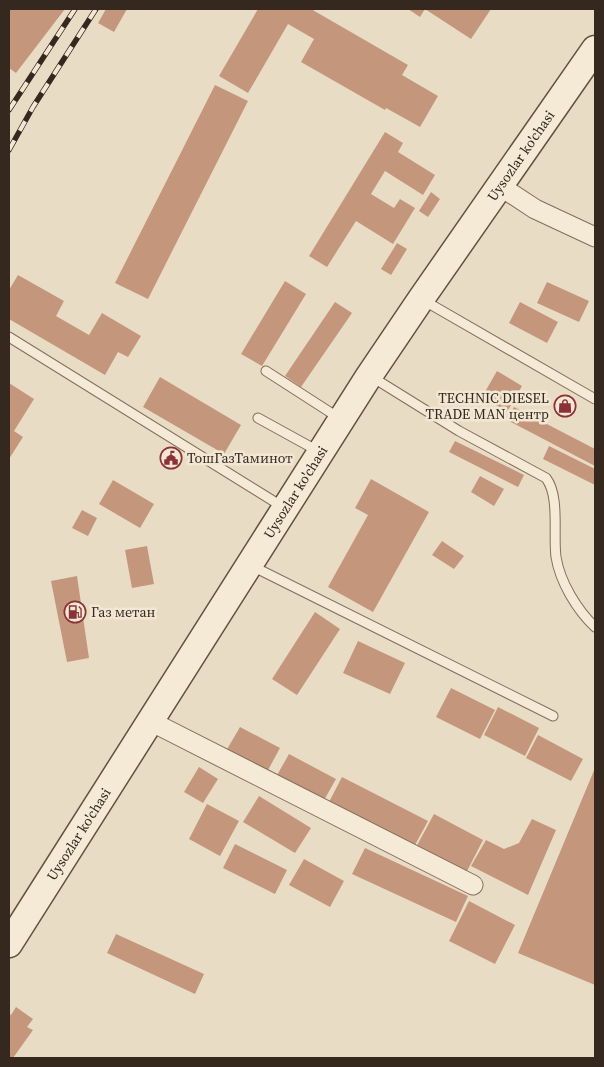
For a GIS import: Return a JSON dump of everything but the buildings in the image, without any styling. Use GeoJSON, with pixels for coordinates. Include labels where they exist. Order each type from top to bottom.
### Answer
{"type":"FeatureCollection","features":[{"type":"Feature","properties":{"kind":"main road","name":"Uysozlar ko'chasi"},"geometry":{"type":"LineString","coordinates":[[9,944],[369,376],[595,49]]}},
{"type":"Feature","properties":{"kind":"street"},"geometry":{"type":"LineString","coordinates":[[500,186],[535,209],[595,237]]}},
{"type":"Feature","properties":{"kind":"street"},"geometry":{"type":"LineString","coordinates":[[150,721],[473,885]]}},
{"type":"Feature","properties":{"kind":"lane"},"geometry":{"type":"LineString","coordinates":[[421,299],[595,399]]}},
{"type":"Feature","properties":{"kind":"lane"},"geometry":{"type":"LineString","coordinates":[[9,337],[286,508]]}},
{"type":"Feature","properties":{"kind":"lane"},"geometry":{"type":"LineString","coordinates":[[266,371],[342,420]]}},
{"type":"Feature","properties":{"kind":"lane"},"geometry":{"type":"LineString","coordinates":[[369,376],[458,432],[546,478],[552,486],[554,496],[556,559],[568,592],[584,617],[595,627]]}},
{"type":"Feature","properties":{"kind":"lane"},"geometry":{"type":"LineString","coordinates":[[258,418],[320,453]]}},
{"type":"Feature","properties":{"kind":"lane"},"geometry":{"type":"LineString","coordinates":[[250,565],[553,716]]}},
{"type":"Feature","properties":{"kind":"railway"},"geometry":{"type":"LineString","coordinates":[[9,110],[75,9]]}},
{"type":"Feature","properties":{"kind":"railway"},"geometry":{"type":"LineString","coordinates":[[9,150],[33,107],[96,9]]}},
{"type":"Feature","properties":{"kind":"place","name":"TECHNIC DIESEL TRADE MAN центр"},"geometry":{"type":"Point","coordinates":[565,406]}},
{"type":"Feature","properties":{"kind":"place","name":"ТошГазТаминот"},"geometry":{"type":"Point","coordinates":[171,458]}},
{"type":"Feature","properties":{"kind":"place","name":"Газ метан"},"geometry":{"type":"Point","coordinates":[75,612]}}]}
